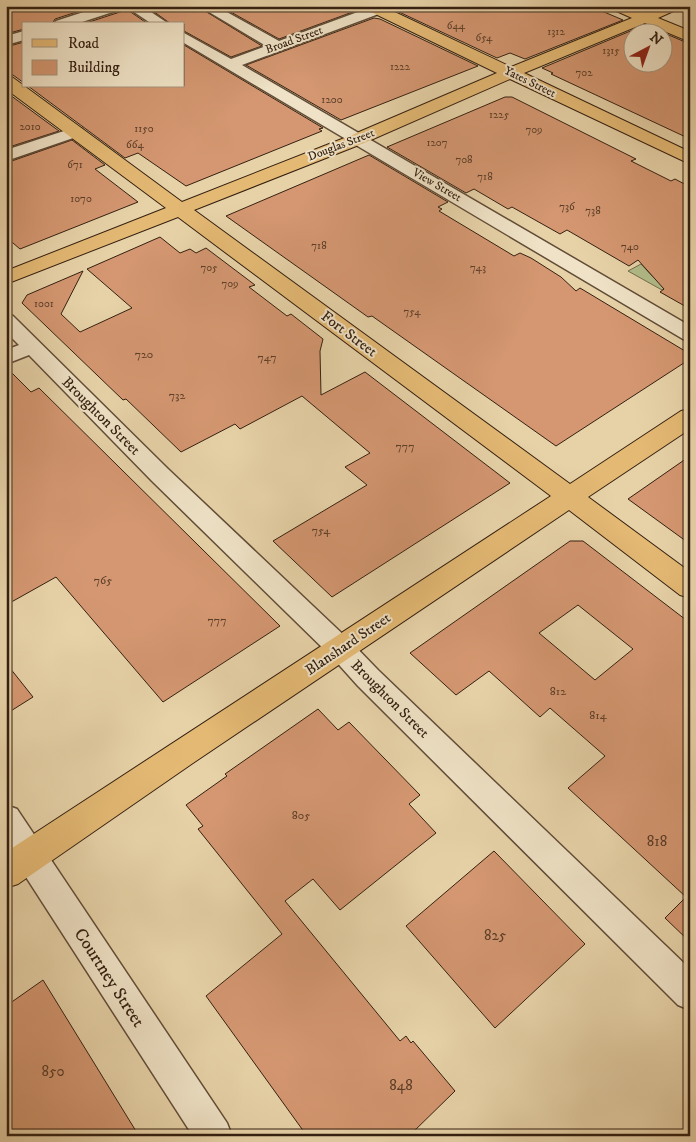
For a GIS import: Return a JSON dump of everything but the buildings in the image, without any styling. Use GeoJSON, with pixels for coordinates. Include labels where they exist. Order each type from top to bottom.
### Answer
{"type":"FeatureCollection","features":[{"type":"Feature","properties":{"kind":"main road"},"geometry":{"type":"LineString","coordinates":[[617,6],[690,37]]}},
{"type":"Feature","properties":{"kind":"main road","name":"Douglas Street"},"geometry":{"type":"LineString","coordinates":[[6,278],[358,139],[673,6]]}},
{"type":"Feature","properties":{"kind":"main road","name":"Yates Street"},"geometry":{"type":"LineString","coordinates":[[378,7],[690,159]]}},
{"type":"Feature","properties":{"kind":"main road","name":"Fort Street"},"geometry":{"type":"LineString","coordinates":[[6,81],[570,497],[690,588]]}},
{"type":"Feature","properties":{"kind":"main road","name":"Blanshard Street"},"geometry":{"type":"LineString","coordinates":[[19,864],[690,417]]}},
{"type":"Feature","properties":{"kind":"street"},"geometry":{"type":"LineString","coordinates":[[67,22],[117,6]]}},
{"type":"Feature","properties":{"kind":"street"},"geometry":{"type":"LineString","coordinates":[[132,6],[159,22]]}},
{"type":"Feature","properties":{"kind":"street"},"geometry":{"type":"LineString","coordinates":[[206,6],[277,46]]}},
{"type":"Feature","properties":{"kind":"street","name":"Broad Street"},"geometry":{"type":"LineString","coordinates":[[231,64],[378,7]]}},
{"type":"Feature","properties":{"kind":"street"},"geometry":{"type":"LineString","coordinates":[[6,41],[22,36]]}},
{"type":"Feature","properties":{"kind":"street","name":"View Street"},"geometry":{"type":"LineString","coordinates":[[185,38],[690,335]]}},
{"type":"Feature","properties":{"kind":"street"},"geometry":{"type":"LineString","coordinates":[[6,156],[76,132]]}},
{"type":"Feature","properties":{"kind":"street","name":"Broughton Street"},"geometry":{"type":"LineString","coordinates":[[6,320],[160,475],[341,649],[368,678],[690,993]]}},
{"type":"Feature","properties":{"kind":"street"},"geometry":{"type":"LineString","coordinates":[[6,358],[31,347]]}},
{"type":"Feature","properties":{"kind":"street","name":"Courtney Street"},"geometry":{"type":"LineString","coordinates":[[6,819],[19,864],[214,1136]]}},
{"type":"Feature","properties":{"kind":"green space"},"geometry":{"type":"Polygon","coordinates":[[[641,264],[652,276],[670,286],[662,290],[628,271],[641,264]]]}}]}
